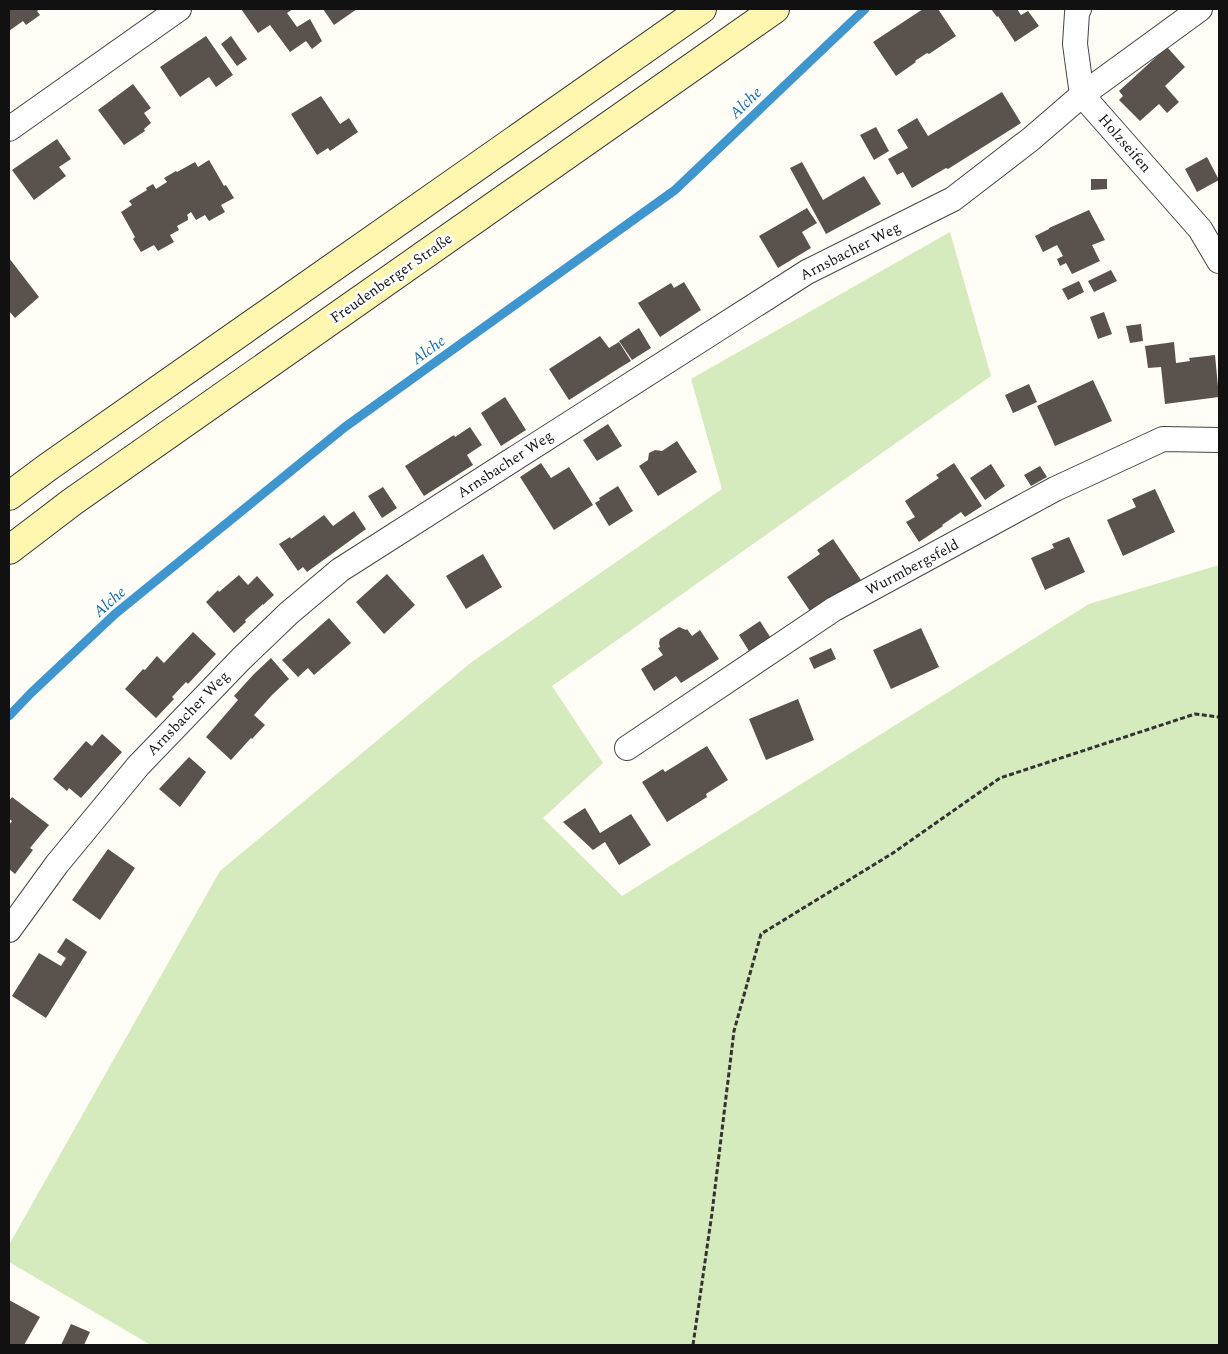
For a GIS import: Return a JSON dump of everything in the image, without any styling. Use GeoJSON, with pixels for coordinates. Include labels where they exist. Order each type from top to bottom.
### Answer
{"type":"FeatureCollection","features":[{"type":"Feature","properties":{"kind":"main road"},"geometry":{"type":"LineString","coordinates":[[9,496],[72,449],[702,9]]}},
{"type":"Feature","properties":{"kind":"main road","name":"Freudenberger Straße"},"geometry":{"type":"LineString","coordinates":[[9,550],[80,496],[775,9]]}},
{"type":"Feature","properties":{"kind":"street"},"geometry":{"type":"LineString","coordinates":[[9,129],[179,9]]}},
{"type":"Feature","properties":{"kind":"street"},"geometry":{"type":"LineString","coordinates":[[1079,9],[1075,44],[1082,95]]}},
{"type":"Feature","properties":{"kind":"street","name":"Arnsbacher Weg"},"geometry":{"type":"LineString","coordinates":[[9,930],[57,864],[138,766],[241,659],[289,613],[340,570],[807,272],[953,199],[1031,139],[1082,95],[1200,9]]}},
{"type":"Feature","properties":{"kind":"street","name":"Holzseifen"},"geometry":{"type":"LineString","coordinates":[[1082,95],[1200,229],[1219,261]]}},
{"type":"Feature","properties":{"kind":"street","name":"Wurmbergsfeld"},"geometry":{"type":"LineString","coordinates":[[627,748],[834,609],[1055,490],[1163,439],[1219,440]]}},
{"type":"Feature","properties":{"kind":"path"},"geometry":{"type":"LineString","coordinates":[[692,1345],[712,1213],[734,1030],[762,934],[893,853],[1000,778],[1195,714],[1219,717]]}},
{"type":"Feature","properties":{"kind":"green space"},"geometry":{"type":"Polygon","coordinates":[[[950,232],[991,376],[552,686],[603,763],[543,818],[622,896],[1089,604],[1219,565],[1219,1345],[149,1345],[9,1262],[9,1245],[220,871],[473,661],[722,489],[691,379],[950,232]]]}},
{"type":"Feature","properties":{"kind":"building"},"geometry":{"type":"Polygon","coordinates":[[[9,9],[39,9],[37,11],[40,15],[26,25],[23,21],[9,31],[9,9]]]}},
{"type":"Feature","properties":{"kind":"building"},"geometry":{"type":"Polygon","coordinates":[[[241,9],[293,9],[287,13],[297,27],[310,19],[322,41],[312,49],[306,41],[290,52],[270,25],[258,33],[241,9]]]}},
{"type":"Feature","properties":{"kind":"building"},"geometry":{"type":"Polygon","coordinates":[[[323,9],[357,9],[334,25],[323,9]]]}},
{"type":"Feature","properties":{"kind":"building"},"geometry":{"type":"Polygon","coordinates":[[[923,9],[938,9],[956,36],[915,61],[896,76],[873,42],[923,9]]]}},
{"type":"Feature","properties":{"kind":"building"},"geometry":{"type":"Polygon","coordinates":[[[991,9],[1017,9],[1021,15],[1028,11],[1039,26],[1015,42],[998,16],[991,9]]]}},
{"type":"Feature","properties":{"kind":"building"},"geometry":{"type":"Polygon","coordinates":[[[206,36],[233,75],[216,87],[209,77],[180,97],[160,67],[206,36]]]}},
{"type":"Feature","properties":{"kind":"building"},"geometry":{"type":"Polygon","coordinates":[[[231,36],[247,59],[237,66],[221,44],[231,36]]]}},
{"type":"Feature","properties":{"kind":"building"},"geometry":{"type":"Polygon","coordinates":[[[1167,47],[1185,67],[1165,86],[1179,102],[1167,113],[1159,104],[1140,121],[1119,100],[1123,96],[1119,91],[1167,47]]]}},
{"type":"Feature","properties":{"kind":"building"},"geometry":{"type":"Polygon","coordinates":[[[133,84],[151,108],[144,113],[151,123],[144,129],[145,131],[124,145],[98,110],[133,84]]]}},
{"type":"Feature","properties":{"kind":"building"},"geometry":{"type":"Polygon","coordinates":[[[1002,92],[1021,123],[948,169],[946,168],[912,188],[903,172],[897,175],[888,159],[908,148],[897,130],[917,118],[928,136],[1002,92]]]}},
{"type":"Feature","properties":{"kind":"building"},"geometry":{"type":"Polygon","coordinates":[[[321,96],[340,124],[349,118],[358,132],[330,151],[328,148],[317,155],[291,114],[321,96]]]}},
{"type":"Feature","properties":{"kind":"building"},"geometry":{"type":"Polygon","coordinates":[[[876,127],[889,151],[874,160],[860,135],[876,127]]]}},
{"type":"Feature","properties":{"kind":"building"},"geometry":{"type":"Polygon","coordinates":[[[57,139],[71,159],[59,167],[66,176],[34,200],[12,170],[57,139]]]}},
{"type":"Feature","properties":{"kind":"building"},"geometry":{"type":"Polygon","coordinates":[[[1207,157],[1219,180],[1197,192],[1185,169],[1207,157]]]}},
{"type":"Feature","properties":{"kind":"building"},"geometry":{"type":"Polygon","coordinates":[[[209,160],[224,186],[226,185],[234,198],[221,205],[225,212],[209,221],[205,215],[196,220],[191,212],[187,215],[188,220],[177,226],[179,230],[170,235],[174,242],[158,251],[154,245],[141,252],[121,212],[132,205],[129,201],[153,184],[156,189],[167,182],[164,178],[176,171],[195,162],[198,167],[209,160]]]}},
{"type":"Feature","properties":{"kind":"building"},"geometry":{"type":"Polygon","coordinates":[[[802,162],[823,200],[864,176],[881,204],[826,234],[790,168],[802,162]]]}},
{"type":"Feature","properties":{"kind":"building"},"geometry":{"type":"Polygon","coordinates":[[[1091,179],[1107,179],[1107,189],[1091,190],[1091,179]]]}},
{"type":"Feature","properties":{"kind":"building"},"geometry":{"type":"Polygon","coordinates":[[[807,208],[817,223],[802,232],[811,248],[778,268],[759,236],[807,208]]]}},
{"type":"Feature","properties":{"kind":"building"},"geometry":{"type":"Polygon","coordinates":[[[1089,210],[1105,240],[1092,245],[1100,261],[1072,274],[1066,263],[1060,266],[1057,259],[1063,256],[1057,245],[1043,252],[1035,236],[1089,210]]]}},
{"type":"Feature","properties":{"kind":"building"},"geometry":{"type":"Polygon","coordinates":[[[9,258],[39,297],[15,318],[9,311],[9,258]]]}},
{"type":"Feature","properties":{"kind":"building"},"geometry":{"type":"Polygon","coordinates":[[[1111,270],[1117,281],[1094,292],[1088,281],[1111,270]]]}},
{"type":"Feature","properties":{"kind":"building"},"geometry":{"type":"Polygon","coordinates":[[[1079,281],[1084,292],[1068,300],[1062,289],[1079,281]]]}},
{"type":"Feature","properties":{"kind":"building"},"geometry":{"type":"Polygon","coordinates":[[[684,282],[701,310],[660,337],[638,303],[671,283],[674,288],[684,282]]]}},
{"type":"Feature","properties":{"kind":"building"},"geometry":{"type":"Polygon","coordinates":[[[1104,312],[1112,334],[1098,339],[1090,317],[1104,312]]]}},
{"type":"Feature","properties":{"kind":"building"},"geometry":{"type":"Polygon","coordinates":[[[1141,324],[1143,341],[1130,343],[1126,326],[1141,324]]]}},
{"type":"Feature","properties":{"kind":"building"},"geometry":{"type":"Polygon","coordinates":[[[639,328],[651,348],[632,360],[619,341],[639,328]]]}},
{"type":"Feature","properties":{"kind":"building"},"geometry":{"type":"Polygon","coordinates":[[[600,336],[609,348],[619,342],[631,361],[569,400],[549,369],[600,336]]]}},
{"type":"Feature","properties":{"kind":"building"},"geometry":{"type":"Polygon","coordinates":[[[1174,342],[1176,363],[1190,361],[1189,358],[1215,355],[1219,397],[1165,404],[1161,367],[1148,368],[1145,346],[1174,342]]]}},
{"type":"Feature","properties":{"kind":"building"},"geometry":{"type":"Polygon","coordinates":[[[1093,380],[1112,421],[1055,446],[1037,406],[1093,380]]]}},
{"type":"Feature","properties":{"kind":"building"},"geometry":{"type":"Polygon","coordinates":[[[1029,384],[1037,402],[1013,413],[1005,395],[1029,384]]]}},
{"type":"Feature","properties":{"kind":"building"},"geometry":{"type":"Polygon","coordinates":[[[505,397],[526,430],[501,446],[481,413],[505,397]]]}},
{"type":"Feature","properties":{"kind":"building"},"geometry":{"type":"Polygon","coordinates":[[[608,424],[622,446],[597,461],[583,440],[608,424]]]}},
{"type":"Feature","properties":{"kind":"building"},"geometry":{"type":"Polygon","coordinates":[[[470,427],[482,445],[467,455],[473,465],[424,496],[405,466],[470,427]]]}},
{"type":"Feature","properties":{"kind":"building"},"geometry":{"type":"Polygon","coordinates":[[[677,441],[697,472],[658,496],[639,466],[648,460],[649,453],[655,450],[662,451],[677,441]]]}},
{"type":"Feature","properties":{"kind":"building"},"geometry":{"type":"Polygon","coordinates":[[[541,463],[551,478],[569,467],[593,505],[554,530],[520,477],[541,463]]]}},
{"type":"Feature","properties":{"kind":"building"},"geometry":{"type":"Polygon","coordinates":[[[954,463],[982,506],[965,517],[961,512],[919,542],[906,522],[915,517],[905,501],[939,478],[936,475],[954,463]]]}},
{"type":"Feature","properties":{"kind":"building"},"geometry":{"type":"Polygon","coordinates":[[[991,464],[1005,486],[985,500],[970,478],[991,464]]]}},
{"type":"Feature","properties":{"kind":"building"},"geometry":{"type":"Polygon","coordinates":[[[1040,466],[1047,477],[1031,486],[1024,475],[1040,466]]]}},
{"type":"Feature","properties":{"kind":"building"},"geometry":{"type":"Polygon","coordinates":[[[618,486],[633,511],[609,526],[595,503],[600,500],[599,498],[618,486]]]}},
{"type":"Feature","properties":{"kind":"building"},"geometry":{"type":"Polygon","coordinates":[[[383,487],[397,508],[382,518],[368,496],[383,487]]]}},
{"type":"Feature","properties":{"kind":"building"},"geometry":{"type":"Polygon","coordinates":[[[1155,489],[1175,532],[1123,556],[1107,520],[1136,507],[1132,499],[1155,489]]]}},
{"type":"Feature","properties":{"kind":"building"},"geometry":{"type":"Polygon","coordinates":[[[354,511],[366,529],[307,572],[303,567],[298,571],[279,544],[290,537],[291,539],[324,515],[333,526],[354,511]]]}},
{"type":"Feature","properties":{"kind":"building"},"geometry":{"type":"Polygon","coordinates":[[[1069,537],[1085,572],[1045,590],[1031,558],[1054,548],[1052,544],[1069,537]]]}},
{"type":"Feature","properties":{"kind":"building"},"geometry":{"type":"Polygon","coordinates":[[[833,539],[861,580],[810,611],[787,577],[820,554],[817,550],[833,539]]]}},
{"type":"Feature","properties":{"kind":"building"},"geometry":{"type":"Polygon","coordinates":[[[483,554],[502,587],[466,609],[446,576],[483,554]]]}},
{"type":"Feature","properties":{"kind":"building"},"geometry":{"type":"Polygon","coordinates":[[[387,574],[415,605],[384,634],[356,602],[387,574]]]}},
{"type":"Feature","properties":{"kind":"building"},"geometry":{"type":"Polygon","coordinates":[[[239,575],[248,585],[257,576],[274,595],[245,620],[246,622],[234,633],[206,602],[218,590],[219,592],[239,575]]]}},
{"type":"Feature","properties":{"kind":"building"},"geometry":{"type":"Polygon","coordinates":[[[329,618],[351,643],[314,675],[308,668],[298,677],[282,660],[329,618]]]}},
{"type":"Feature","properties":{"kind":"building"},"geometry":{"type":"Polygon","coordinates":[[[760,621],[774,643],[752,656],[739,635],[760,621]]]}},
{"type":"Feature","properties":{"kind":"building"},"geometry":{"type":"Polygon","coordinates":[[[679,627],[687,629],[692,636],[700,630],[719,659],[681,683],[676,676],[654,691],[641,669],[663,655],[658,648],[660,647],[660,639],[679,627]]]}},
{"type":"Feature","properties":{"kind":"building"},"geometry":{"type":"Polygon","coordinates":[[[921,628],[939,667],[891,689],[873,650],[921,628]]]}},
{"type":"Feature","properties":{"kind":"building"},"geometry":{"type":"Polygon","coordinates":[[[193,632],[216,654],[188,684],[186,682],[172,697],[174,699],[156,718],[125,689],[157,656],[164,663],[193,632]]]}},
{"type":"Feature","properties":{"kind":"building"},"geometry":{"type":"Polygon","coordinates":[[[831,648],[836,659],[814,669],[809,658],[831,648]]]}},
{"type":"Feature","properties":{"kind":"building"},"geometry":{"type":"Polygon","coordinates":[[[271,658],[289,679],[254,715],[265,725],[231,760],[206,737],[238,700],[234,696],[271,658]]]}},
{"type":"Feature","properties":{"kind":"building"},"geometry":{"type":"Polygon","coordinates":[[[798,699],[814,740],[766,760],[749,719],[798,699]]]}},
{"type":"Feature","properties":{"kind":"building"},"geometry":{"type":"Polygon","coordinates":[[[102,734],[122,752],[81,798],[69,788],[67,791],[53,779],[86,741],[92,746],[102,734]]]}},
{"type":"Feature","properties":{"kind":"building"},"geometry":{"type":"Polygon","coordinates":[[[707,746],[728,780],[706,794],[707,797],[667,822],[642,782],[663,769],[665,772],[707,746]]]}},
{"type":"Feature","properties":{"kind":"building"},"geometry":{"type":"Polygon","coordinates":[[[189,757],[206,772],[180,807],[159,789],[189,757]]]}},
{"type":"Feature","properties":{"kind":"building"},"geometry":{"type":"Polygon","coordinates":[[[12,797],[49,825],[30,848],[33,850],[15,874],[9,869],[9,825],[12,821],[9,819],[9,801],[12,797]]]}},
{"type":"Feature","properties":{"kind":"building"},"geometry":{"type":"Polygon","coordinates":[[[585,808],[600,833],[631,814],[651,845],[619,865],[605,842],[593,850],[563,822],[585,808]]]}},
{"type":"Feature","properties":{"kind":"building"},"geometry":{"type":"Polygon","coordinates":[[[108,849],[135,868],[100,920],[72,900],[108,849]]]}},
{"type":"Feature","properties":{"kind":"building"},"geometry":{"type":"Polygon","coordinates":[[[66,938],[87,952],[46,1018],[12,996],[39,953],[61,966],[66,958],[57,952],[66,938]]]}},
{"type":"Feature","properties":{"kind":"building"},"geometry":{"type":"Polygon","coordinates":[[[9,1300],[40,1317],[24,1345],[9,1345],[9,1300]]]}},
{"type":"Feature","properties":{"kind":"building"},"geometry":{"type":"Polygon","coordinates":[[[71,1324],[90,1332],[84,1345],[61,1345],[71,1324]]]}},
{"type":"Feature","properties":{"kind":"waterway","name":"Alche"},"geometry":{"type":"LineString","coordinates":[[9,716],[115,614],[345,427],[675,190],[865,9]]}}]}
